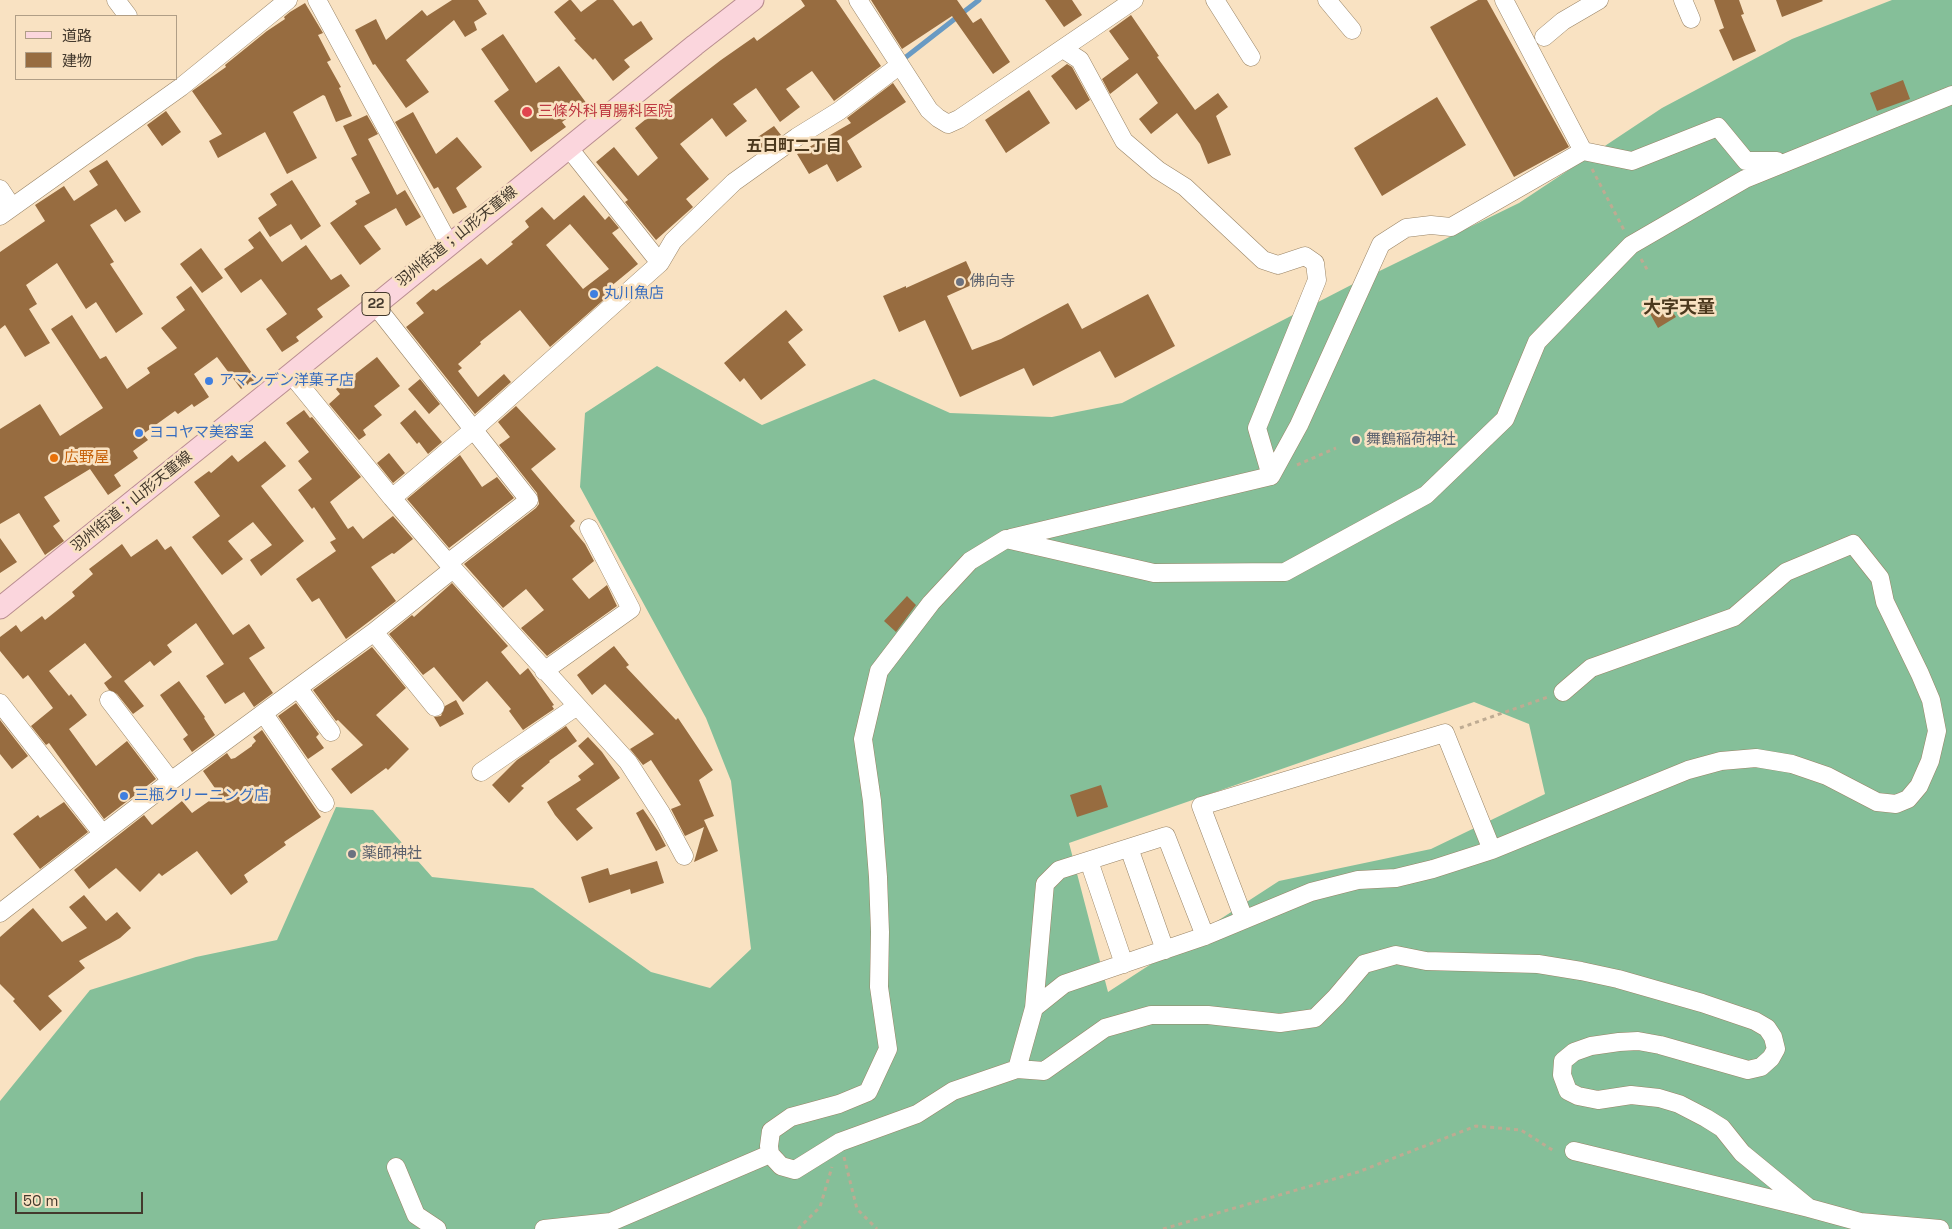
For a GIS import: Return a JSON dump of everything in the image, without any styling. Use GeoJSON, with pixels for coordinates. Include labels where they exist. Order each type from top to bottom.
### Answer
{"type":"FeatureCollection","features":[{"type":"Feature","properties":{"kind":"main road","name":"羽州街道；山形天童線"},"geometry":{"type":"LineString","coordinates":[[0,608],[291,374],[694,45],[753,0]]}},
{"type":"Feature","properties":{"kind":"street"},"geometry":{"type":"LineString","coordinates":[[116,0],[127,15]]}},
{"type":"Feature","properties":{"kind":"street"},"geometry":{"type":"LineString","coordinates":[[0,189],[6,211],[288,0]]}},
{"type":"Feature","properties":{"kind":"street"},"geometry":{"type":"LineString","coordinates":[[318,0],[449,244]]}},
{"type":"Feature","properties":{"kind":"street"},"geometry":{"type":"LineString","coordinates":[[858,0],[929,110],[948,124],[959,119],[1134,0]]}},
{"type":"Feature","properties":{"kind":"street"},"geometry":{"type":"LineString","coordinates":[[1215,0],[1251,57]]}},
{"type":"Feature","properties":{"kind":"street"},"geometry":{"type":"LineString","coordinates":[[1326,0],[1352,30]]}},
{"type":"Feature","properties":{"kind":"street"},"geometry":{"type":"LineString","coordinates":[[1504,0],[1583,151]]}},
{"type":"Feature","properties":{"kind":"street"},"geometry":{"type":"LineString","coordinates":[[1544,37],[1563,21],[1599,0]]}},
{"type":"Feature","properties":{"kind":"street"},"geometry":{"type":"LineString","coordinates":[[1683,0],[1691,20]]}},
{"type":"Feature","properties":{"kind":"street"},"geometry":{"type":"LineString","coordinates":[[1063,49],[1080,60],[1124,141],[1158,170],[1185,187],[1263,260],[1278,266],[1305,256],[1315,263],[1317,280],[1258,428],[1271,476]]}},
{"type":"Feature","properties":{"kind":"street"},"geometry":{"type":"LineString","coordinates":[[392,498],[473,430],[660,262],[673,241],[734,182],[797,137],[839,111],[900,65]]}},
{"type":"Feature","properties":{"kind":"street"},"geometry":{"type":"LineString","coordinates":[[1006,539],[1154,573],[1285,572],[1426,495],[1505,419],[1536,342],[1631,245],[1745,179],[1952,95]]}},
{"type":"Feature","properties":{"kind":"street"},"geometry":{"type":"LineString","coordinates":[[1787,161],[1746,162],[1718,127],[1632,161],[1583,151],[1451,227],[1431,225],[1406,228],[1380,244],[1299,425],[1271,476],[1006,539],[970,561],[931,603],[879,671],[863,739],[872,801],[878,877],[879,987],[888,1049],[868,1092],[839,1104],[791,1117],[771,1131],[769,1146],[770,1154],[781,1166],[795,1170],[840,1142],[917,1114],[952,1091],[1017,1069],[1044,1071],[1105,1028],[1151,1015],[1208,1015],[1280,1023],[1315,1018],[1336,998],[1364,964],[1396,955],[1426,961],[1547,965],[1618,979],[1702,1003],[1755,1021],[1767,1028],[1773,1037],[1776,1049],[1771,1058],[1762,1067],[1748,1070],[1660,1045],[1638,1041],[1592,1046],[1574,1052],[1563,1061],[1562,1075],[1568,1091],[1578,1096],[1598,1100],[1631,1095],[1659,1098],[1688,1109],[1722,1128],[1742,1153],[1809,1208]]}},
{"type":"Feature","properties":{"kind":"street"},"geometry":{"type":"LineString","coordinates":[[568,148],[660,262]]}},
{"type":"Feature","properties":{"kind":"street"},"geometry":{"type":"LineString","coordinates":[[0,913],[171,781],[374,632],[529,500],[375,305]]}},
{"type":"Feature","properties":{"kind":"street"},"geometry":{"type":"LineString","coordinates":[[291,374],[450,566],[544,672],[628,762],[661,813],[684,856]]}},
{"type":"Feature","properties":{"kind":"street"},"geometry":{"type":"LineString","coordinates":[[544,672],[631,609],[589,528]]}},
{"type":"Feature","properties":{"kind":"street"},"geometry":{"type":"LineString","coordinates":[[1034,1008],[1064,984],[1205,936],[1311,892],[1358,880],[1396,878],[1433,869],[1492,850],[1688,770],[1721,761],[1756,758],[1792,764],[1827,776],[1877,802],[1896,804],[1908,798],[1919,786],[1930,761],[1937,731],[1931,700],[1884,602],[1880,578],[1854,544],[1786,572],[1734,617],[1591,668],[1563,692]]}},
{"type":"Feature","properties":{"kind":"street"},"geometry":{"type":"LineString","coordinates":[[374,632],[435,707]]}},
{"type":"Feature","properties":{"kind":"street"},"geometry":{"type":"LineString","coordinates":[[298,688],[331,732]]}},
{"type":"Feature","properties":{"kind":"street"},"geometry":{"type":"LineString","coordinates":[[109,700],[171,781]]}},
{"type":"Feature","properties":{"kind":"street"},"geometry":{"type":"LineString","coordinates":[[0,703],[102,833]]}},
{"type":"Feature","properties":{"kind":"street"},"geometry":{"type":"LineString","coordinates":[[481,772],[577,706]]}},
{"type":"Feature","properties":{"kind":"street"},"geometry":{"type":"LineString","coordinates":[[264,714],[325,803]]}},
{"type":"Feature","properties":{"kind":"street"},"geometry":{"type":"LineString","coordinates":[[1244,919],[1201,806],[1445,733],[1492,850]]}},
{"type":"Feature","properties":{"kind":"street"},"geometry":{"type":"LineString","coordinates":[[1017,1069],[1034,1008],[1045,884],[1059,870],[1166,836],[1205,936]]}},
{"type":"Feature","properties":{"kind":"street"},"geometry":{"type":"LineString","coordinates":[[1129,848],[1165,950]]}},
{"type":"Feature","properties":{"kind":"street"},"geometry":{"type":"LineString","coordinates":[[1088,861],[1124,964]]}},
{"type":"Feature","properties":{"kind":"street"},"geometry":{"type":"LineString","coordinates":[[1574,1151],[1860,1222],[1940,1229]]}},
{"type":"Feature","properties":{"kind":"street"},"geometry":{"type":"LineString","coordinates":[[544,1229],[611,1222],[770,1154]]}},
{"type":"Feature","properties":{"kind":"street"},"geometry":{"type":"LineString","coordinates":[[396,1167],[416,1215],[437,1229]]}},
{"type":"Feature","properties":{"kind":"path"},"geometry":{"type":"LineString","coordinates":[[1583,151],[1631,245],[1648,271]]}},
{"type":"Feature","properties":{"kind":"path"},"geometry":{"type":"LineString","coordinates":[[1271,476],[1336,448]]}},
{"type":"Feature","properties":{"kind":"path"},"geometry":{"type":"LineString","coordinates":[[1445,733],[1563,692]]}},
{"type":"Feature","properties":{"kind":"path"},"geometry":{"type":"LineString","coordinates":[[1163,1229],[1358,1172],[1476,1126],[1521,1130],[1554,1151]]}},
{"type":"Feature","properties":{"kind":"path"},"geometry":{"type":"LineString","coordinates":[[798,1229],[820,1208],[840,1142]]}},
{"type":"Feature","properties":{"kind":"path"},"geometry":{"type":"LineString","coordinates":[[840,1142],[857,1209],[877,1229]]}},
{"type":"Feature","properties":{"kind":"green space"},"geometry":{"type":"Polygon","coordinates":[[[1892,0],[1952,0],[1952,1229],[0,1229],[0,1101],[90,990],[196,957],[277,940],[336,807],[373,810],[432,877],[533,888],[651,972],[710,988],[751,949],[731,781],[706,718],[580,487],[585,413],[657,366],[762,425],[874,379],[950,413],[1052,417],[1122,403],[1355,283],[1519,203],[1662,108],[1792,39],[1892,0]],[[1474,702],[1069,843],[1108,992],[1279,881],[1431,849],[1545,794],[1529,724],[1474,702]]]}},
{"type":"Feature","properties":{"kind":"building"},"geometry":{"type":"Polygon","coordinates":[[[452,0],[478,0],[487,14],[474,22],[477,30],[465,37],[454,20],[406,60],[429,92],[406,108],[375,64],[373,65],[355,30],[376,19],[386,40],[422,10],[427,16],[452,0]]]}},
{"type":"Feature","properties":{"kind":"building"},"geometry":{"type":"Polygon","coordinates":[[[569,0],[581,12],[597,0],[613,0],[633,26],[641,21],[653,39],[624,60],[630,67],[613,81],[595,58],[593,60],[574,40],[576,39],[554,12],[569,0]]]}},
{"type":"Feature","properties":{"kind":"building"},"geometry":{"type":"Polygon","coordinates":[[[801,0],[836,0],[881,66],[834,101],[812,71],[786,89],[800,107],[780,122],[756,88],[733,104],[747,121],[726,137],[712,118],[680,144],[709,179],[686,199],[693,207],[656,240],[625,202],[628,200],[596,162],[614,147],[638,176],[658,158],[635,128],[721,60],[754,37],[757,41],[805,6],[801,0]]]}},
{"type":"Feature","properties":{"kind":"building"},"geometry":{"type":"Polygon","coordinates":[[[871,0],[957,0],[973,23],[981,18],[1010,62],[993,74],[952,16],[902,49],[871,0]]]}},
{"type":"Feature","properties":{"kind":"building"},"geometry":{"type":"Polygon","coordinates":[[[1045,0],[1072,0],[1082,15],[1064,27],[1045,0]]]}},
{"type":"Feature","properties":{"kind":"building"},"geometry":{"type":"Polygon","coordinates":[[[1478,0],[1487,0],[1569,147],[1514,177],[1430,27],[1478,0]]]}},
{"type":"Feature","properties":{"kind":"building"},"geometry":{"type":"Polygon","coordinates":[[[1714,0],[1739,0],[1744,14],[1741,15],[1756,51],[1733,61],[1719,30],[1724,28],[1714,0]]]}},
{"type":"Feature","properties":{"kind":"building"},"geometry":{"type":"Polygon","coordinates":[[[1776,0],[1822,0],[1823,1],[1782,17],[1776,0]]]}},
{"type":"Feature","properties":{"kind":"building"},"geometry":{"type":"Polygon","coordinates":[[[305,3],[323,33],[318,35],[331,60],[327,62],[341,87],[339,88],[352,116],[336,122],[323,95],[293,112],[317,158],[287,174],[265,132],[218,158],[209,141],[222,134],[192,91],[226,67],[225,65],[285,19],[284,17],[290,12],[305,3]]]}},
{"type":"Feature","properties":{"kind":"building"},"geometry":{"type":"Polygon","coordinates":[[[1131,15],[1159,56],[1157,57],[1195,110],[1218,93],[1228,107],[1216,116],[1231,155],[1208,164],[1200,144],[1177,113],[1151,134],[1139,119],[1158,103],[1137,73],[1110,94],[1102,79],[1129,59],[1109,31],[1131,15]]]}},
{"type":"Feature","properties":{"kind":"building"},"geometry":{"type":"Polygon","coordinates":[[[503,34],[536,83],[559,66],[587,104],[562,122],[566,127],[531,152],[494,101],[509,90],[481,49],[503,34]]]}},
{"type":"Feature","properties":{"kind":"building"},"geometry":{"type":"Polygon","coordinates":[[[1067,64],[1072,67],[1090,100],[1076,110],[1051,76],[1067,64]]]}},
{"type":"Feature","properties":{"kind":"building"},"geometry":{"type":"Polygon","coordinates":[[[1903,80],[1910,99],[1877,111],[1870,93],[1903,80]]]}},
{"type":"Feature","properties":{"kind":"building"},"geometry":{"type":"Polygon","coordinates":[[[893,83],[906,102],[847,141],[862,167],[837,182],[827,164],[809,174],[797,154],[851,123],[847,118],[893,83]]]}},
{"type":"Feature","properties":{"kind":"building"},"geometry":{"type":"Polygon","coordinates":[[[1029,90],[1050,123],[1006,153],[985,120],[1029,90]]]}},
{"type":"Feature","properties":{"kind":"building"},"geometry":{"type":"Polygon","coordinates":[[[1437,97],[1466,145],[1382,196],[1354,148],[1437,97]]]}},
{"type":"Feature","properties":{"kind":"building"},"geometry":{"type":"Polygon","coordinates":[[[166,111],[181,132],[162,146],[147,125],[166,111]]]}},
{"type":"Feature","properties":{"kind":"building"},"geometry":{"type":"Polygon","coordinates":[[[413,112],[436,154],[457,137],[482,167],[456,188],[467,207],[453,214],[438,187],[434,189],[395,122],[413,112]]]}},
{"type":"Feature","properties":{"kind":"building"},"geometry":{"type":"Polygon","coordinates":[[[367,115],[378,134],[368,139],[397,195],[405,190],[421,217],[406,226],[396,208],[364,226],[381,249],[360,265],[330,223],[357,204],[355,201],[370,193],[351,158],[357,155],[343,126],[367,115]]]}},
{"type":"Feature","properties":{"kind":"building"},"geometry":{"type":"Polygon","coordinates":[[[774,126],[781,135],[759,151],[752,141],[774,126]]]}},
{"type":"Feature","properties":{"kind":"building"},"geometry":{"type":"Polygon","coordinates":[[[107,160],[141,212],[125,222],[116,209],[90,225],[114,262],[110,264],[143,314],[116,333],[96,302],[86,309],[57,263],[26,285],[37,304],[29,309],[50,343],[25,357],[5,325],[0,329],[0,252],[45,221],[35,205],[64,186],[74,201],[98,185],[89,171],[107,160]]]}},
{"type":"Feature","properties":{"kind":"building"},"geometry":{"type":"Polygon","coordinates":[[[292,180],[321,226],[301,240],[291,224],[270,237],[258,218],[277,205],[270,194],[292,180]]]}},
{"type":"Feature","properties":{"kind":"building"},"geometry":{"type":"Polygon","coordinates":[[[584,195],[605,220],[609,216],[619,228],[612,233],[638,264],[604,292],[608,296],[550,347],[520,310],[480,342],[481,344],[458,364],[462,368],[458,371],[478,397],[504,374],[511,382],[475,414],[406,327],[424,313],[416,303],[433,289],[436,291],[481,258],[487,265],[513,244],[511,242],[529,227],[525,221],[542,207],[554,220],[584,195]],[[570,224],[546,245],[583,289],[609,269],[570,224]]]}},
{"type":"Feature","properties":{"kind":"building"},"geometry":{"type":"Polygon","coordinates":[[[260,231],[282,262],[306,245],[331,280],[341,274],[350,286],[317,309],[323,317],[296,337],[299,341],[282,352],[266,329],[287,314],[261,279],[241,293],[224,269],[254,248],[248,240],[260,231]]]}},
{"type":"Feature","properties":{"kind":"building"},"geometry":{"type":"Polygon","coordinates":[[[201,248],[223,278],[202,293],[180,264],[201,248]]]}},
{"type":"Feature","properties":{"kind":"building"},"geometry":{"type":"Polygon","coordinates":[[[966,261],[976,283],[947,296],[972,350],[1001,339],[1068,303],[1082,329],[1148,294],[1175,346],[1115,378],[1100,351],[1033,386],[1024,368],[960,397],[925,320],[899,332],[883,296],[906,286],[906,288],[966,261]]]}},
{"type":"Feature","properties":{"kind":"building"},"geometry":{"type":"Polygon","coordinates":[[[191,286],[256,379],[241,389],[217,357],[194,374],[209,397],[194,407],[192,404],[178,414],[175,411],[143,434],[148,440],[133,451],[138,458],[114,475],[121,486],[108,495],[90,469],[44,497],[60,521],[53,526],[64,541],[45,555],[19,513],[0,524],[0,429],[40,404],[60,436],[103,408],[51,329],[72,315],[100,359],[106,356],[127,389],[150,373],[147,368],[177,348],[161,328],[185,310],[176,297],[191,286]]]}},
{"type":"Feature","properties":{"kind":"building"},"geometry":{"type":"Polygon","coordinates":[[[1664,299],[1676,317],[1658,328],[1648,310],[1664,299]]]}},
{"type":"Feature","properties":{"kind":"building"},"geometry":{"type":"Polygon","coordinates":[[[786,310],[803,330],[788,342],[806,365],[761,400],[744,378],[740,382],[724,363],[786,310]]]}},
{"type":"Feature","properties":{"kind":"building"},"geometry":{"type":"Polygon","coordinates":[[[377,357],[400,386],[374,406],[382,415],[363,430],[366,435],[359,440],[329,404],[340,394],[336,389],[377,357]]]}},
{"type":"Feature","properties":{"kind":"building"},"geometry":{"type":"Polygon","coordinates":[[[420,379],[440,404],[429,414],[408,389],[420,379]]]}},
{"type":"Feature","properties":{"kind":"building"},"geometry":{"type":"Polygon","coordinates":[[[516,406],[556,449],[531,469],[575,521],[570,526],[585,544],[594,561],[572,579],[589,599],[607,585],[617,606],[547,656],[521,628],[544,610],[526,589],[503,608],[464,564],[539,504],[537,493],[499,445],[510,437],[498,422],[516,406]]]}},
{"type":"Feature","properties":{"kind":"building"},"geometry":{"type":"Polygon","coordinates":[[[304,410],[310,418],[312,417],[361,477],[330,502],[348,529],[353,526],[363,539],[393,516],[413,539],[394,554],[392,553],[371,567],[396,601],[346,639],[319,598],[312,602],[296,579],[336,551],[330,542],[336,539],[314,507],[312,509],[298,490],[312,479],[298,461],[309,452],[286,423],[304,410]]]}},
{"type":"Feature","properties":{"kind":"building"},"geometry":{"type":"Polygon","coordinates":[[[415,410],[442,442],[428,454],[400,423],[415,410]]]}},
{"type":"Feature","properties":{"kind":"building"},"geometry":{"type":"Polygon","coordinates":[[[265,441],[286,466],[261,486],[304,541],[261,576],[250,560],[272,545],[253,522],[228,541],[243,559],[222,575],[192,537],[220,516],[194,482],[209,471],[211,473],[232,455],[238,462],[265,441]]]}},
{"type":"Feature","properties":{"kind":"building"},"geometry":{"type":"Polygon","coordinates":[[[389,453],[405,473],[393,483],[377,463],[389,453]]]}},
{"type":"Feature","properties":{"kind":"building"},"geometry":{"type":"Polygon","coordinates":[[[460,455],[482,487],[497,477],[514,498],[449,548],[407,499],[460,455]]]}},
{"type":"Feature","properties":{"kind":"building"},"geometry":{"type":"Polygon","coordinates":[[[0,538],[17,562],[0,573],[0,538]]]}},
{"type":"Feature","properties":{"kind":"building"},"geometry":{"type":"Polygon","coordinates":[[[157,539],[165,550],[171,546],[233,635],[249,624],[265,648],[249,658],[273,693],[254,707],[244,692],[225,704],[206,676],[224,664],[196,623],[167,645],[172,652],[154,666],[150,661],[124,681],[144,706],[133,714],[117,694],[109,690],[104,683],[112,677],[85,643],[49,671],[69,696],[71,694],[87,715],[69,729],[96,766],[127,741],[156,779],[104,819],[49,743],[46,745],[31,726],[53,708],[28,675],[23,679],[0,651],[0,637],[16,625],[21,632],[42,616],[45,620],[75,596],[72,592],[93,574],[89,569],[122,544],[131,557],[157,539]]]}},
{"type":"Feature","properties":{"kind":"building"},"geometry":{"type":"Polygon","coordinates":[[[452,583],[508,646],[501,652],[520,675],[528,668],[554,705],[552,706],[554,709],[523,730],[509,711],[511,709],[487,681],[463,702],[434,667],[423,675],[389,634],[412,615],[414,617],[452,583]]]}},
{"type":"Feature","properties":{"kind":"building"},"geometry":{"type":"Polygon","coordinates":[[[907,596],[916,605],[896,632],[884,621],[907,596]]]}},
{"type":"Feature","properties":{"kind":"building"},"geometry":{"type":"Polygon","coordinates":[[[614,646],[629,665],[626,667],[676,720],[678,718],[713,770],[699,780],[714,816],[704,820],[718,851],[694,862],[704,827],[685,836],[671,809],[681,805],[651,760],[643,765],[630,749],[654,734],[605,684],[592,695],[577,675],[614,646]]]}},
{"type":"Feature","properties":{"kind":"building"},"geometry":{"type":"Polygon","coordinates":[[[372,647],[406,688],[376,715],[409,749],[388,770],[386,768],[351,794],[331,769],[363,745],[338,720],[336,721],[313,690],[372,647]]]}},
{"type":"Feature","properties":{"kind":"building"},"geometry":{"type":"Polygon","coordinates":[[[179,681],[205,717],[215,735],[192,752],[183,739],[188,735],[160,695],[179,681]]]}},
{"type":"Feature","properties":{"kind":"building"},"geometry":{"type":"Polygon","coordinates":[[[456,700],[464,714],[440,727],[434,717],[441,716],[445,706],[456,700]]]}},
{"type":"Feature","properties":{"kind":"building"},"geometry":{"type":"Polygon","coordinates":[[[296,703],[319,734],[316,737],[324,748],[308,759],[278,716],[296,703]]]}},
{"type":"Feature","properties":{"kind":"building"},"geometry":{"type":"Polygon","coordinates":[[[0,720],[28,756],[12,769],[0,754],[0,720]]]}},
{"type":"Feature","properties":{"kind":"building"},"geometry":{"type":"Polygon","coordinates":[[[566,726],[577,741],[549,761],[521,786],[524,788],[509,803],[492,785],[517,760],[566,726]]]}},
{"type":"Feature","properties":{"kind":"building"},"geometry":{"type":"Polygon","coordinates":[[[262,730],[321,817],[284,842],[286,845],[244,875],[248,882],[231,895],[197,851],[162,876],[159,873],[140,892],[116,868],[89,889],[74,870],[144,815],[152,825],[182,801],[192,813],[219,794],[203,771],[227,753],[231,759],[235,758],[252,746],[256,741],[253,737],[262,730]]]}},
{"type":"Feature","properties":{"kind":"building"},"geometry":{"type":"Polygon","coordinates":[[[588,737],[602,752],[620,778],[576,809],[593,828],[577,841],[555,815],[547,802],[581,780],[578,776],[594,764],[578,746],[588,737]]]}},
{"type":"Feature","properties":{"kind":"building"},"geometry":{"type":"Polygon","coordinates":[[[1101,785],[1108,807],[1077,817],[1070,795],[1101,785]]]}},
{"type":"Feature","properties":{"kind":"building"},"geometry":{"type":"Polygon","coordinates":[[[64,802],[88,832],[40,869],[13,834],[38,815],[40,818],[64,802]]]}},
{"type":"Feature","properties":{"kind":"building"},"geometry":{"type":"Polygon","coordinates":[[[643,809],[666,846],[656,851],[636,813],[643,809]]]}},
{"type":"Feature","properties":{"kind":"building"},"geometry":{"type":"Polygon","coordinates":[[[657,861],[664,883],[631,894],[630,889],[589,903],[581,877],[608,868],[610,875],[657,861]]]}},
{"type":"Feature","properties":{"kind":"building"},"geometry":{"type":"Polygon","coordinates":[[[84,895],[106,921],[117,912],[131,928],[120,938],[79,961],[85,968],[48,996],[62,1011],[40,1031],[13,1001],[15,999],[0,984],[0,937],[33,908],[62,942],[87,928],[69,907],[84,895]]]}},
{"type":"Feature","properties":{"kind":"waterway"},"geometry":{"type":"LineString","coordinates":[[906,57],[979,0]]}},
{"type":"Feature","properties":{"kind":"place","name":"三條外科胃腸科医院"},"geometry":{"type":"Point","coordinates":[527,112]}},
{"type":"Feature","properties":{"kind":"place","name":"佛向寺"},"geometry":{"type":"Point","coordinates":[960,282]}},
{"type":"Feature","properties":{"kind":"place","name":"丸川魚店"},"geometry":{"type":"Point","coordinates":[594,294]}},
{"type":"Feature","properties":{"kind":"place","name":"アマンデン洋菓子店"},"geometry":{"type":"Point","coordinates":[209,381]}},
{"type":"Feature","properties":{"kind":"place","name":"ヨコヤマ美容室"},"geometry":{"type":"Point","coordinates":[139,433]}},
{"type":"Feature","properties":{"kind":"place","name":"舞鶴稲荷神社"},"geometry":{"type":"Point","coordinates":[1356,440]}},
{"type":"Feature","properties":{"kind":"place","name":"広野屋"},"geometry":{"type":"Point","coordinates":[54,458]}},
{"type":"Feature","properties":{"kind":"place","name":"三瓶クリーニング店"},"geometry":{"type":"Point","coordinates":[124,796]}},
{"type":"Feature","properties":{"kind":"place","name":"薬師神社"},"geometry":{"type":"Point","coordinates":[352,854]}},
{"type":"Feature","properties":{"kind":"district","name":"五日町二丁目"},"geometry":{"type":"Point","coordinates":[794,147]}},
{"type":"Feature","properties":{"kind":"district","name":"大字天童"},"geometry":{"type":"Point","coordinates":[1679,308]}}]}
